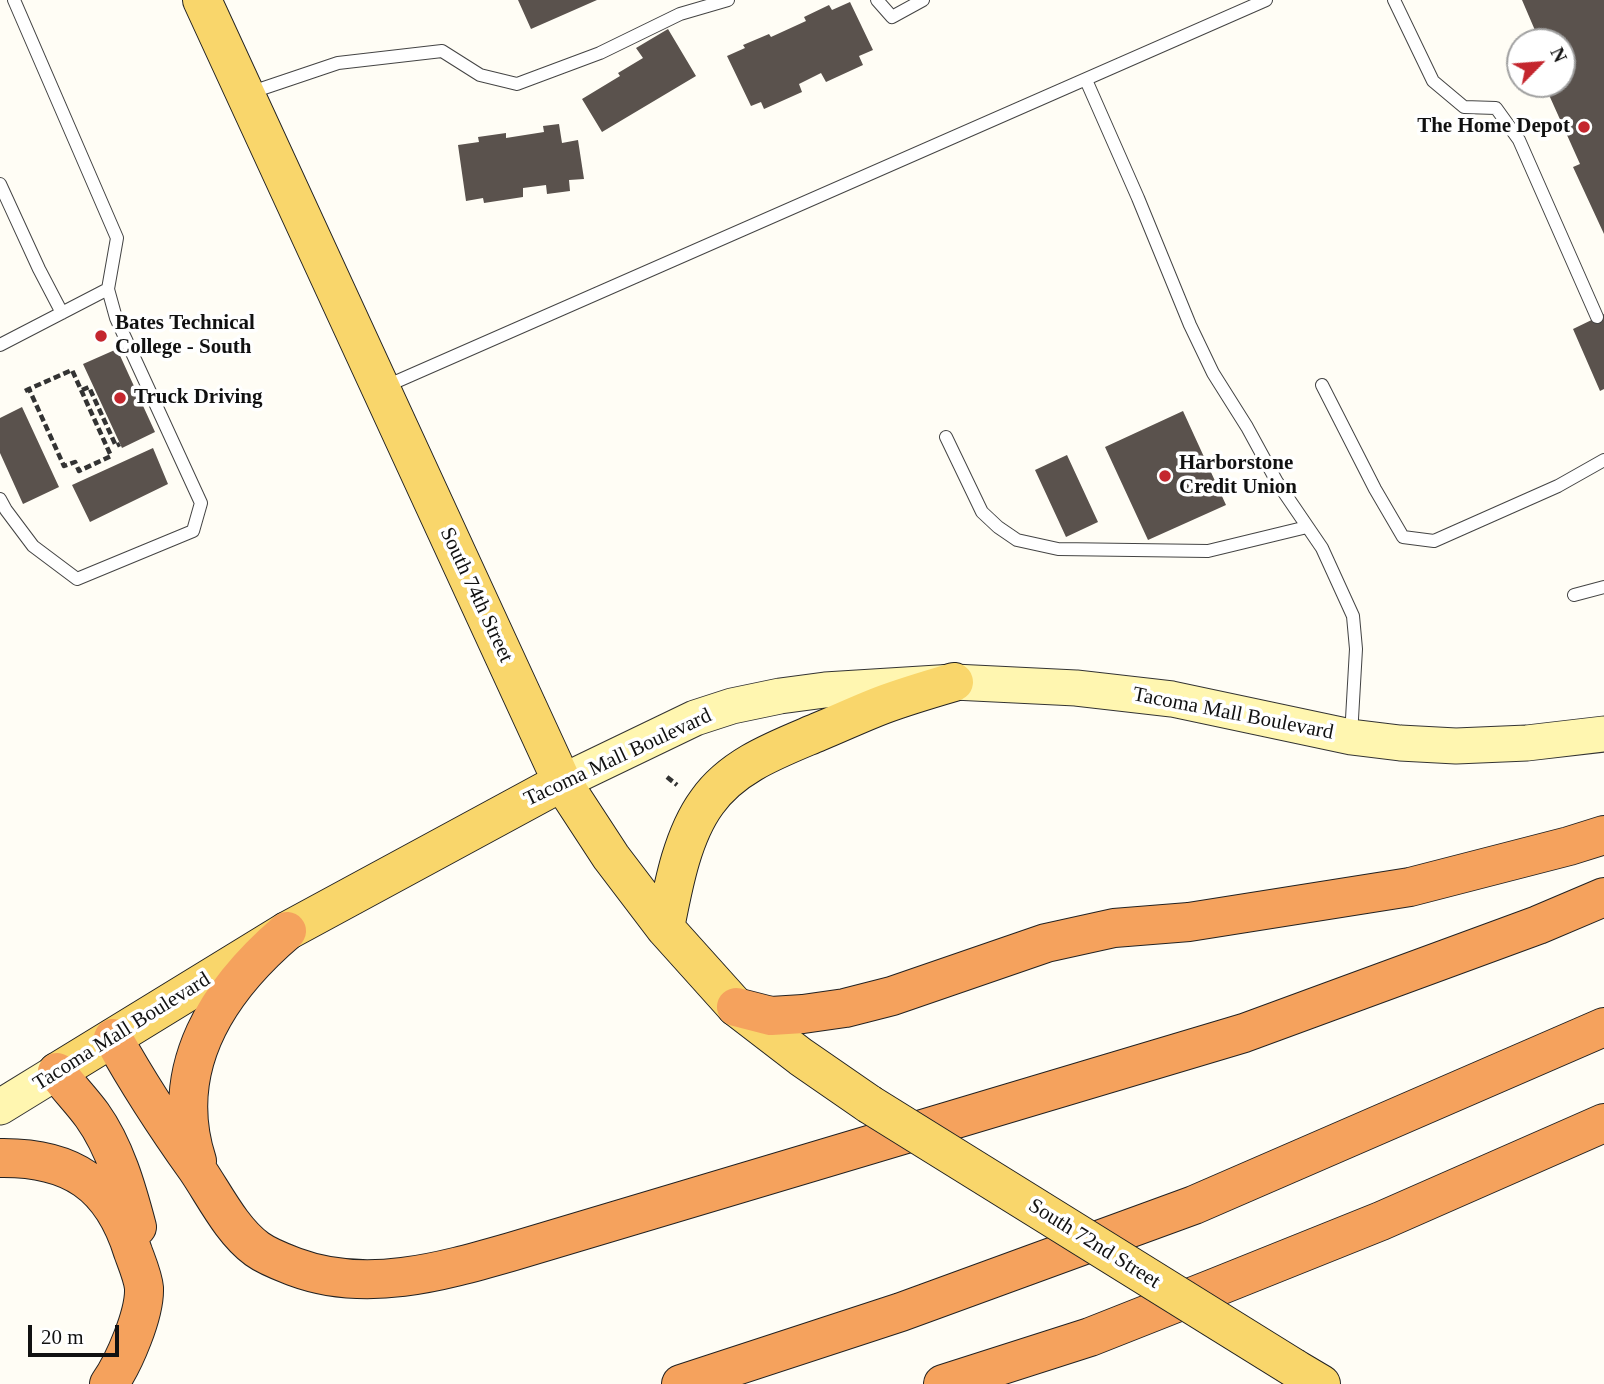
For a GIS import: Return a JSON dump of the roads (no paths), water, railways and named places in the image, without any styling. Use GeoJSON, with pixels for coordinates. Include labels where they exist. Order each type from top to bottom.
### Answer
{"type":"FeatureCollection","features":[{"type":"Feature","properties":{"kind":"highway"},"geometry":{"type":"LineString","coordinates":[[736,1007],[771,1016],[845,1007],[892,996],[1046,943],[1114,928],[1189,922],[1410,887],[1604,835]]}},
{"type":"Feature","properties":{"kind":"highway"},"geometry":{"type":"LineString","coordinates":[[113,1038],[155,1109],[232,1223],[257,1249],[306,1271],[360,1280],[407,1277],[458,1267],[1244,1033],[1538,925],[1604,897]]}},
{"type":"Feature","properties":{"kind":"highway"},"geometry":{"type":"LineString","coordinates":[[214,1194],[198,1163],[188,1122],[188,1097],[197,1055],[204,1033],[230,990],[266,948],[286,931]]}},
{"type":"Feature","properties":{"kind":"highway"},"geometry":{"type":"LineString","coordinates":[[681,1384],[901,1312],[1194,1205],[1604,1027]]}},
{"type":"Feature","properties":{"kind":"highway"},"geometry":{"type":"LineString","coordinates":[[57,1072],[93,1117],[109,1145],[139,1232],[144,1287],[135,1328],[109,1384]]}},
{"type":"Feature","properties":{"kind":"highway"},"geometry":{"type":"LineString","coordinates":[[943,1384],[1090,1337],[1227,1283],[1381,1221],[1604,1123]]}},
{"type":"Feature","properties":{"kind":"highway"},"geometry":{"type":"LineString","coordinates":[[0,1158],[16,1158],[57,1166],[74,1171],[88,1181],[108,1202],[120,1220],[144,1287]]}},
{"type":"Feature","properties":{"kind":"main road","name":"South 74th Street"},"geometry":{"type":"LineString","coordinates":[[202,0],[562,782],[611,857],[665,928],[736,1007],[869,1104]]}},
{"type":"Feature","properties":{"kind":"main road","name":"Tacoma Mall Boulevard"},"geometry":{"type":"LineString","coordinates":[[0,1107],[286,931],[562,782],[695,718],[732,706],[825,690],[954,682],[1076,688],[1172,699],[1350,737],[1400,743],[1456,746],[1527,743],[1604,734]]}},
{"type":"Feature","properties":{"kind":"main road"},"geometry":{"type":"LineString","coordinates":[[665,928],[674,878],[696,820],[723,783],[744,766],[777,749],[884,704],[954,682]]}},
{"type":"Feature","properties":{"kind":"main road","name":"South 72nd Street"},"geometry":{"type":"LineString","coordinates":[[869,1104],[1307,1376]]}},
{"type":"Feature","properties":{"kind":"lane"},"geometry":{"type":"LineString","coordinates":[[0,499],[33,546],[78,579],[193,531],[201,503],[116,317],[108,289],[117,238],[14,0]]}},
{"type":"Feature","properties":{"kind":"lane"},"geometry":{"type":"LineString","coordinates":[[245,94],[338,64],[442,51],[480,75],[517,84],[600,53],[680,15],[728,0]]}},
{"type":"Feature","properties":{"kind":"lane"},"geometry":{"type":"LineString","coordinates":[[877,0],[892,17],[923,0]]}},
{"type":"Feature","properties":{"kind":"lane"},"geometry":{"type":"LineString","coordinates":[[381,388],[1266,0]]}},
{"type":"Feature","properties":{"kind":"lane"},"geometry":{"type":"LineString","coordinates":[[1394,0],[1433,81],[1464,107],[1496,108],[1520,139],[1597,317]]}},
{"type":"Feature","properties":{"kind":"lane"},"geometry":{"type":"LineString","coordinates":[[1086,80],[1190,326],[1213,373],[1277,482],[1322,548],[1353,616],[1356,649],[1350,737]]}},
{"type":"Feature","properties":{"kind":"lane"},"geometry":{"type":"LineString","coordinates":[[0,184],[62,313]]}},
{"type":"Feature","properties":{"kind":"lane"},"geometry":{"type":"LineString","coordinates":[[0,345],[108,289]]}},
{"type":"Feature","properties":{"kind":"lane"},"geometry":{"type":"LineString","coordinates":[[1322,385],[1375,489],[1403,537],[1434,541],[1558,486],[1604,460]]}},
{"type":"Feature","properties":{"kind":"lane"},"geometry":{"type":"LineString","coordinates":[[946,437],[982,512],[1017,540],[1058,549],[1208,551],[1307,527]]}},
{"type":"Feature","properties":{"kind":"lane"},"geometry":{"type":"LineString","coordinates":[[1574,596],[1604,587]]}},
{"type":"Feature","properties":{"kind":"place","name":"The Home Depot"},"geometry":{"type":"Point","coordinates":[1584,127]}},
{"type":"Feature","properties":{"kind":"place","name":"Bates Technical College - South"},"geometry":{"type":"Point","coordinates":[101,336]}},
{"type":"Feature","properties":{"kind":"place","name":"Truck Driving"},"geometry":{"type":"Point","coordinates":[120,398]}},
{"type":"Feature","properties":{"kind":"place","name":"Harborstone Credit Union"},"geometry":{"type":"Point","coordinates":[1165,476]}}]}
